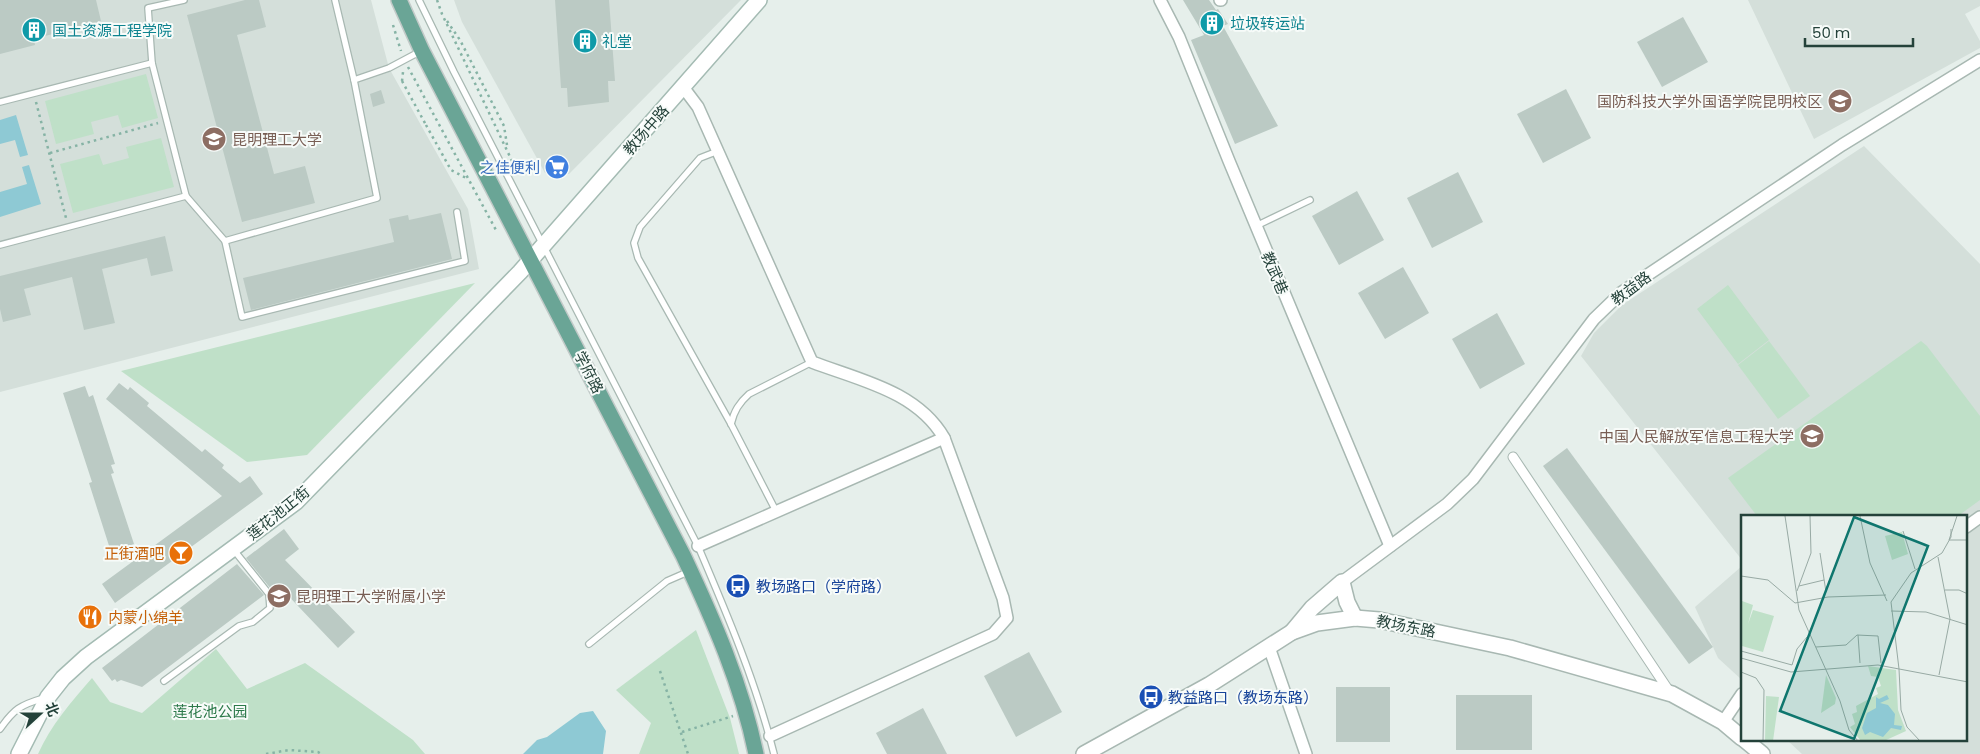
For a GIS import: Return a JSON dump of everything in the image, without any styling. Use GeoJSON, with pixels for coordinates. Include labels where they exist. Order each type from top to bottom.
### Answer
{"type":"FeatureCollection","features":[{"type":"Feature","properties":{"kind":"main road","name":"学府路"},"geometry":{"type":"LineString","coordinates":[[399,0],[422,51],[690,570],[714,624],[746,712],[756,754]]}},
{"type":"Feature","properties":{"kind":"main road","name":"教场中路"},"geometry":{"type":"LineString","coordinates":[[530,259],[759,0]]}},
{"type":"Feature","properties":{"kind":"main road","name":"莲花池正街"},"geometry":{"type":"LineString","coordinates":[[19,754],[48,697],[63,678],[86,656],[296,502],[520,272],[530,259]]}},
{"type":"Feature","properties":{"kind":"main road"},"geometry":{"type":"LineString","coordinates":[[1292,632],[1312,608],[1342,582],[1347,602],[1354,618]]}},
{"type":"Feature","properties":{"kind":"main road","name":"教场东路"},"geometry":{"type":"LineString","coordinates":[[1084,754],[1209,685],[1292,632],[1317,623],[1354,618],[1379,620],[1510,648],[1672,694],[1723,722],[1741,737]]}},
{"type":"Feature","properties":{"kind":"main road","name":"教场东路"},"geometry":{"type":"LineString","coordinates":[[1748,742],[1762,754]]}},
{"type":"Feature","properties":{"kind":"street","name":"教武巷"},"geometry":{"type":"LineString","coordinates":[[1160,0],[1179,37],[1390,546]]}},
{"type":"Feature","properties":{"kind":"street","name":"教益路"},"geometry":{"type":"LineString","coordinates":[[1342,582],[1447,504],[1474,478],[1594,319],[1622,292],[1842,145],[1979,60]]}},
{"type":"Feature","properties":{"kind":"street"},"geometry":{"type":"LineString","coordinates":[[683,87],[698,107],[812,362],[902,396],[935,423],[944,438],[1003,598],[1007,618],[993,634],[770,736]]}},
{"type":"Feature","properties":{"kind":"street"},"geometry":{"type":"LineString","coordinates":[[698,546],[944,438]]}},
{"type":"Feature","properties":{"kind":"street"},"geometry":{"type":"LineString","coordinates":[[1513,457],[1672,694]]}},
{"type":"Feature","properties":{"kind":"street"},"geometry":{"type":"LineString","coordinates":[[1968,525],[1980,516]]}},
{"type":"Feature","properties":{"kind":"street"},"geometry":{"type":"LineString","coordinates":[[1269,647],[1306,754]]}},
{"type":"Feature","properties":{"kind":"street"},"geometry":{"type":"LineString","coordinates":[[1723,722],[1741,695]]}},
{"type":"Feature","properties":{"kind":"lane"},"geometry":{"type":"LineString","coordinates":[[184,0],[148,8],[152,63],[186,196],[225,241],[242,317],[465,261],[457,212]]}},
{"type":"Feature","properties":{"kind":"lane"},"geometry":{"type":"LineString","coordinates":[[225,241],[377,198],[354,80],[335,0]]}},
{"type":"Feature","properties":{"kind":"lane","name":"学府路"},"geometry":{"type":"LineString","coordinates":[[419,0],[458,80],[698,546],[734,632],[765,716],[774,754]]}},
{"type":"Feature","properties":{"kind":"lane"},"geometry":{"type":"LineString","coordinates":[[354,80],[389,68],[422,51]]}},
{"type":"Feature","properties":{"kind":"lane"},"geometry":{"type":"LineString","coordinates":[[0,102],[152,63]]}},
{"type":"Feature","properties":{"kind":"lane"},"geometry":{"type":"LineString","coordinates":[[718,151],[700,158],[640,227],[634,243],[638,258],[776,511]]}},
{"type":"Feature","properties":{"kind":"lane"},"geometry":{"type":"LineString","coordinates":[[0,245],[186,196]]}},
{"type":"Feature","properties":{"kind":"lane"},"geometry":{"type":"LineString","coordinates":[[1256,226],[1310,200]]}},
{"type":"Feature","properties":{"kind":"lane"},"geometry":{"type":"LineString","coordinates":[[730,424],[740,402],[749,394],[812,362]]}},
{"type":"Feature","properties":{"kind":"lane"},"geometry":{"type":"LineString","coordinates":[[164,681],[239,626],[253,622],[270,608],[269,594],[234,549]]}},
{"type":"Feature","properties":{"kind":"lane"},"geometry":{"type":"LineString","coordinates":[[589,644],[667,581],[690,570]]}},
{"type":"Feature","properties":{"kind":"lane"},"geometry":{"type":"LineString","coordinates":[[0,729],[11,713],[21,705],[48,697]]}},
{"type":"Feature","properties":{"kind":"path"},"geometry":{"type":"LineString","coordinates":[[442,14],[460,40],[504,126],[508,149]]}},
{"type":"Feature","properties":{"kind":"path"},"geometry":{"type":"LineString","coordinates":[[390,18],[404,60],[501,238]]}},
{"type":"Feature","properties":{"kind":"path"},"geometry":{"type":"LineString","coordinates":[[402,81],[451,170],[469,179]]}},
{"type":"Feature","properties":{"kind":"path"},"geometry":{"type":"LineString","coordinates":[[34,93],[69,227]]}},
{"type":"Feature","properties":{"kind":"path"},"geometry":{"type":"LineString","coordinates":[[50,153],[167,121]]}},
{"type":"Feature","properties":{"kind":"path"},"geometry":{"type":"LineString","coordinates":[[660,671],[688,754]]}},
{"type":"Feature","properties":{"kind":"path"},"geometry":{"type":"LineString","coordinates":[[682,732],[746,712]]}},
{"type":"Feature","properties":{"kind":"path"},"geometry":{"type":"LineString","coordinates":[[266,754],[289,750],[321,754]]}},
{"type":"Feature","properties":{"kind":"shaded area","name":"昆明理工大学"},"geometry":{"type":"Polygon","coordinates":[[[0,0],[371,0],[389,68],[468,209],[479,269],[0,392],[0,0]]]}},
{"type":"Feature","properties":{"kind":"shaded area"},"geometry":{"type":"Polygon","coordinates":[[[454,0],[741,0],[569,174],[545,173],[462,22],[454,0]]]}},
{"type":"Feature","properties":{"kind":"shaded area","name":"国防科技大学外国语学院昆明校区"},"geometry":{"type":"Polygon","coordinates":[[[1748,0],[1980,0],[1980,6],[1965,14],[1980,41],[1980,48],[1814,139],[1748,0]]]}},
{"type":"Feature","properties":{"kind":"shaded area","name":"中国人民解放军信息工程大学"},"geometry":{"type":"Polygon","coordinates":[[[1864,146],[1980,264],[1980,754],[1802,754],[1789,742],[1968,742],[1968,515],[1741,515],[1741,559],[1581,356],[1594,333],[1622,305],[1864,146]]]}},
{"type":"Feature","properties":{"kind":"shaded area"},"geometry":{"type":"Polygon","coordinates":[[[1741,567],[1741,679],[1718,658],[1695,607],[1741,567]]]}},
{"type":"Feature","properties":{"kind":"green space"},"geometry":{"type":"Polygon","coordinates":[[[146,74],[158,118],[122,128],[118,115],[91,122],[94,134],[56,144],[45,101],[146,74]]]}},
{"type":"Feature","properties":{"kind":"green space"},"geometry":{"type":"Polygon","coordinates":[[[161,138],[174,187],[73,213],[60,164],[99,154],[103,165],[129,158],[126,147],[161,138]]]}},
{"type":"Feature","properties":{"kind":"green space"},"geometry":{"type":"Polygon","coordinates":[[[475,283],[307,455],[247,462],[121,371],[475,283]]]}},
{"type":"Feature","properties":{"kind":"green space"},"geometry":{"type":"Polygon","coordinates":[[[1728,285],[1769,340],[1738,364],[1697,309],[1728,285]]]}},
{"type":"Feature","properties":{"kind":"green space"},"geometry":{"type":"Polygon","coordinates":[[[1769,341],[1810,396],[1778,419],[1738,365],[1769,341]]]}},
{"type":"Feature","properties":{"kind":"green space"},"geometry":{"type":"Polygon","coordinates":[[[1921,341],[1927,346],[1980,416],[1980,500],[1959,515],[1756,515],[1728,478],[1921,341]]]}},
{"type":"Feature","properties":{"kind":"green space"},"geometry":{"type":"Polygon","coordinates":[[[696,630],[730,718],[739,754],[639,754],[651,723],[616,690],[696,630]]]}},
{"type":"Feature","properties":{"kind":"green space","name":"莲花池公园"},"geometry":{"type":"Polygon","coordinates":[[[216,649],[247,689],[305,663],[413,740],[425,754],[38,754],[55,724],[92,678],[110,702],[142,713],[216,649]]]}},
{"type":"Feature","properties":{"kind":"water"},"geometry":{"type":"Polygon","coordinates":[[[16,115],[28,155],[20,157],[15,140],[0,144],[0,120],[16,115]]]}},
{"type":"Feature","properties":{"kind":"water"},"geometry":{"type":"Polygon","coordinates":[[[29,165],[41,204],[0,217],[0,192],[27,184],[22,167],[29,165]]]}},
{"type":"Feature","properties":{"kind":"water"},"geometry":{"type":"Polygon","coordinates":[[[593,711],[606,731],[603,754],[523,754],[537,740],[547,737],[580,713],[593,711]]]}},
{"type":"Feature","properties":{"kind":"building","name":"国土资源工程学院"},"geometry":{"type":"Polygon","coordinates":[[[0,0],[96,0],[101,21],[34,39],[35,45],[0,54],[0,0]]]}},
{"type":"Feature","properties":{"kind":"building"},"geometry":{"type":"Polygon","coordinates":[[[245,0],[259,0],[266,27],[237,35],[274,174],[305,166],[315,203],[242,222],[187,15],[245,0]]]}},
{"type":"Feature","properties":{"kind":"building","name":"礼堂"},"geometry":{"type":"Polygon","coordinates":[[[555,0],[609,0],[615,81],[608,81],[609,102],[568,107],[567,88],[561,88],[555,0]]]}},
{"type":"Feature","properties":{"kind":"building"},"geometry":{"type":"Polygon","coordinates":[[[1183,0],[1209,0],[1216,10],[1218,9],[1228,24],[1223,26],[1278,126],[1235,144],[1191,40],[1204,35],[1183,0]]]}},
{"type":"Feature","properties":{"kind":"building"},"geometry":{"type":"Polygon","coordinates":[[[1683,17],[1708,62],[1662,87],[1637,42],[1683,17]]]}},
{"type":"Feature","properties":{"kind":"building"},"geometry":{"type":"Polygon","coordinates":[[[1566,89],[1591,138],[1543,163],[1517,114],[1566,89]]]}},
{"type":"Feature","properties":{"kind":"building"},"geometry":{"type":"Polygon","coordinates":[[[381,90],[385,103],[373,107],[370,94],[381,90]]]}},
{"type":"Feature","properties":{"kind":"building"},"geometry":{"type":"Polygon","coordinates":[[[1458,172],[1483,222],[1432,248],[1407,198],[1458,172]]]}},
{"type":"Feature","properties":{"kind":"building"},"geometry":{"type":"Polygon","coordinates":[[[1357,191],[1384,240],[1339,265],[1312,216],[1357,191]]]}},
{"type":"Feature","properties":{"kind":"building"},"geometry":{"type":"Polygon","coordinates":[[[441,213],[452,259],[251,310],[243,278],[394,242],[389,219],[408,215],[409,220],[441,213]]]}},
{"type":"Feature","properties":{"kind":"building"},"geometry":{"type":"Polygon","coordinates":[[[165,236],[173,271],[151,276],[147,258],[102,269],[115,323],[84,330],[72,277],[24,289],[31,315],[3,322],[0,309],[0,276],[165,236]]]}},
{"type":"Feature","properties":{"kind":"building"},"geometry":{"type":"Polygon","coordinates":[[[1403,267],[1429,313],[1385,339],[1358,293],[1403,267]]]}},
{"type":"Feature","properties":{"kind":"building"},"geometry":{"type":"Polygon","coordinates":[[[1497,313],[1525,364],[1480,389],[1452,339],[1497,313]]]}},
{"type":"Feature","properties":{"kind":"building"},"geometry":{"type":"Polygon","coordinates":[[[119,383],[128,390],[130,387],[149,403],[147,406],[202,452],[205,449],[224,465],[222,468],[240,483],[250,476],[263,494],[115,603],[102,584],[222,496],[106,399],[119,383]]]}},
{"type":"Feature","properties":{"kind":"building"},"geometry":{"type":"Polygon","coordinates":[[[85,386],[89,397],[93,395],[115,464],[111,465],[114,473],[111,474],[134,544],[111,552],[89,483],[92,482],[63,393],[85,386]]]}},
{"type":"Feature","properties":{"kind":"building"},"geometry":{"type":"Polygon","coordinates":[[[1567,448],[1713,647],[1689,664],[1543,466],[1567,448]]]}},
{"type":"Feature","properties":{"kind":"building"},"geometry":{"type":"Polygon","coordinates":[[[284,529],[299,549],[285,560],[355,632],[338,648],[277,584],[271,589],[246,558],[284,529]]]}},
{"type":"Feature","properties":{"kind":"building"},"geometry":{"type":"Polygon","coordinates":[[[237,564],[264,595],[142,687],[121,680],[117,682],[115,679],[112,681],[102,668],[237,564]]]}},
{"type":"Feature","properties":{"kind":"building"},"geometry":{"type":"Polygon","coordinates":[[[1029,652],[1062,712],[1016,737],[984,676],[1029,652]]]}},
{"type":"Feature","properties":{"kind":"building"},"geometry":{"type":"Polygon","coordinates":[[[1336,687],[1390,687],[1390,742],[1336,742],[1336,687]]]}},
{"type":"Feature","properties":{"kind":"building"},"geometry":{"type":"Polygon","coordinates":[[[1456,695],[1532,695],[1532,750],[1456,750],[1456,695]]]}},
{"type":"Feature","properties":{"kind":"building"},"geometry":{"type":"Polygon","coordinates":[[[923,708],[947,754],[887,754],[876,733],[923,708]]]}},
{"type":"Feature","properties":{"kind":"place","name":"垃圾转运站"},"geometry":{"type":"Point","coordinates":[1212,23]}},
{"type":"Feature","properties":{"kind":"place","name":"国土资源工程学院"},"geometry":{"type":"Point","coordinates":[34,30]}},
{"type":"Feature","properties":{"kind":"place","name":"礼堂"},"geometry":{"type":"Point","coordinates":[585,41]}},
{"type":"Feature","properties":{"kind":"place","name":"国防科技大学外国语学院昆明校区"},"geometry":{"type":"Point","coordinates":[1840,101]}},
{"type":"Feature","properties":{"kind":"place","name":"昆明理工大学"},"geometry":{"type":"Point","coordinates":[214,139]}},
{"type":"Feature","properties":{"kind":"place","name":"之佳便利"},"geometry":{"type":"Point","coordinates":[557,167]}},
{"type":"Feature","properties":{"kind":"place","name":"中国人民解放军信息工程大学"},"geometry":{"type":"Point","coordinates":[1812,436]}},
{"type":"Feature","properties":{"kind":"place","name":"正街酒吧"},"geometry":{"type":"Point","coordinates":[181,553]}},
{"type":"Feature","properties":{"kind":"place","name":"教场路口（学府路）"},"geometry":{"type":"Point","coordinates":[738,586]}},
{"type":"Feature","properties":{"kind":"place","name":"昆明理工大学附属小学"},"geometry":{"type":"Point","coordinates":[279,596]}},
{"type":"Feature","properties":{"kind":"place","name":"内蒙小绵羊"},"geometry":{"type":"Point","coordinates":[90,617]}},
{"type":"Feature","properties":{"kind":"place","name":"教益路口（教场东路）"},"geometry":{"type":"Point","coordinates":[1151,697]}}]}
